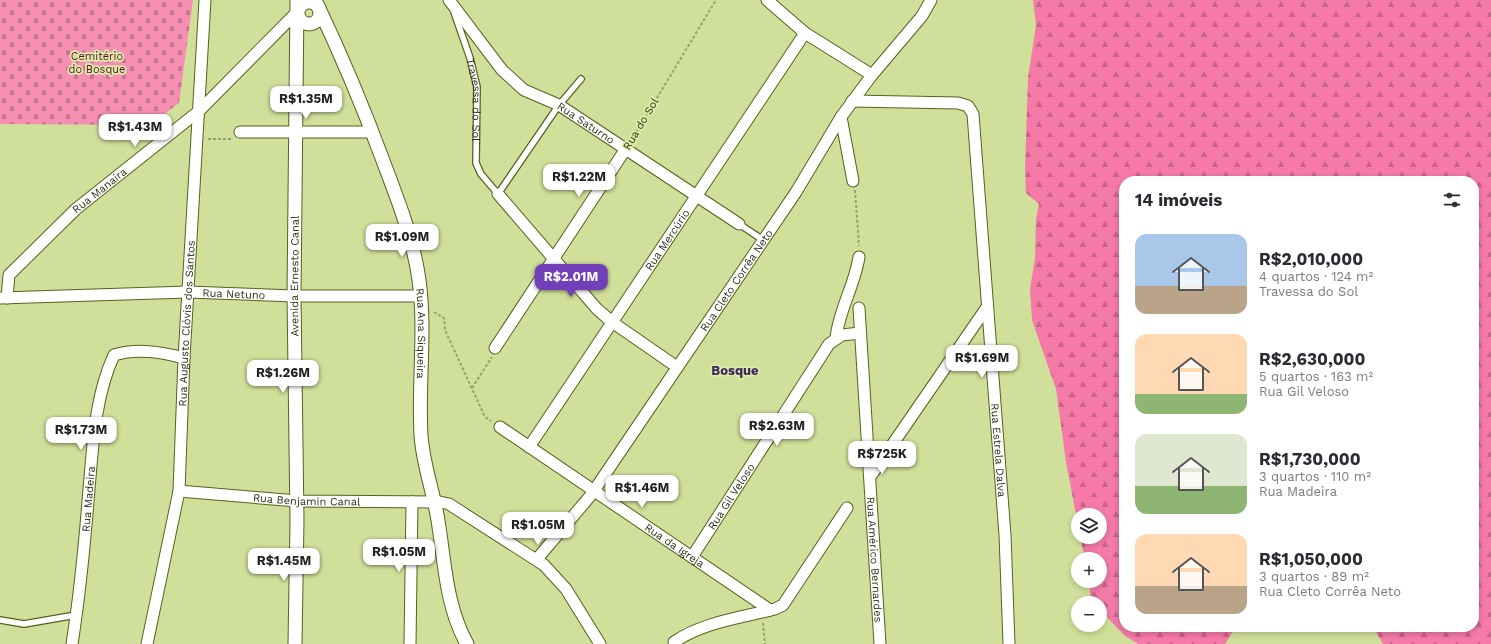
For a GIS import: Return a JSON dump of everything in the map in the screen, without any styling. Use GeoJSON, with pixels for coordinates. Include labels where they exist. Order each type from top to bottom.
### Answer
{"type":"FeatureCollection","features":[{"type":"Feature","properties":{"kind":"street","name":"Rua Augusto Clóvis dos Santos"},"geometry":{"type":"LineString","coordinates":[[147,644],[179,491],[184,358],[205,0]]}},
{"type":"Feature","properties":{"kind":"street","name":"Rua Saturno"},"geometry":{"type":"LineString","coordinates":[[449,0],[502,70],[524,90],[558,105],[739,224]]}},
{"type":"Feature","properties":{"kind":"street"},"geometry":{"type":"LineString","coordinates":[[767,0],[805,33],[872,75]]}},
{"type":"Feature","properties":{"kind":"street","name":"Rua Cleto Corrêa Neto"},"geometry":{"type":"LineString","coordinates":[[537,559],[595,490],[796,192],[841,117],[872,75],[922,16],[931,0]]}},
{"type":"Feature","properties":{"kind":"street"},"geometry":{"type":"LineString","coordinates":[[312,23],[319,18],[317,4],[305,1],[297,6],[300,21],[312,23],[322,24],[331,32]]}},
{"type":"Feature","properties":{"kind":"street","name":"Rua Ana Siqueira"},"geometry":{"type":"LineString","coordinates":[[317,4],[354,85],[409,234],[415,258],[421,311],[421,435],[426,470],[436,502],[449,598],[467,644]]}},
{"type":"Feature","properties":{"kind":"street","name":"Rua Manaíra"},"geometry":{"type":"LineString","coordinates":[[4,298],[9,275],[70,215],[199,111],[297,6]]}},
{"type":"Feature","properties":{"kind":"street","name":"Avenida Ernesto Canal"},"geometry":{"type":"LineString","coordinates":[[295,644],[297,501],[294,296],[297,6]]}},
{"type":"Feature","properties":{"kind":"street","name":"Avenida Ernesto Canal"},"geometry":{"type":"LineString","coordinates":[[297,53],[301,34],[312,23]]}},
{"type":"Feature","properties":{"kind":"street","name":"Rua Mercúrio"},"geometry":{"type":"LineString","coordinates":[[529,447],[698,196],[805,33]]}},
{"type":"Feature","properties":{"kind":"street","name":"Rua Estrela Dalva"},"geometry":{"type":"LineString","coordinates":[[852,101],[958,103],[968,106],[973,114],[1005,535],[1008,644]]}},
{"type":"Feature","properties":{"kind":"street"},"geometry":{"type":"LineString","coordinates":[[841,117],[853,181]]}},
{"type":"Feature","properties":{"kind":"street"},"geometry":{"type":"LineString","coordinates":[[237,136],[296,132],[372,132]]}},
{"type":"Feature","properties":{"kind":"street","name":"Rua do Sol"},"geometry":{"type":"LineString","coordinates":[[495,348],[625,150]]}},
{"type":"Feature","properties":{"kind":"street","name":"Travessa do Sol"},"geometry":{"type":"LineString","coordinates":[[498,194],[597,309],[612,322],[677,367]]}},
{"type":"Feature","properties":{"kind":"street"},"geometry":{"type":"LineString","coordinates":[[859,257],[854,278],[841,313],[836,338],[860,333]]}},
{"type":"Feature","properties":{"kind":"street","name":"Rua Netuno"},"geometry":{"type":"LineString","coordinates":[[4,298],[188,292],[294,296],[420,296]]}},
{"type":"Feature","properties":{"kind":"street"},"geometry":{"type":"LineString","coordinates":[[870,477],[987,307]]}},
{"type":"Feature","properties":{"kind":"street","name":"Rua Américo Bernardes"},"geometry":{"type":"LineString","coordinates":[[859,308],[880,644]]}},
{"type":"Feature","properties":{"kind":"street","name":"Rua Gil Veloso"},"geometry":{"type":"LineString","coordinates":[[692,557],[826,349],[836,338]]}},
{"type":"Feature","properties":{"kind":"street","name":"Rua Madeira"},"geometry":{"type":"LineString","coordinates":[[72,644],[77,615],[93,448],[101,390],[106,370],[114,354],[125,352],[160,352],[184,358]]}},
{"type":"Feature","properties":{"kind":"street","name":"Rua da Igreja"},"geometry":{"type":"LineString","coordinates":[[500,427],[770,610]]}},
{"type":"Feature","properties":{"kind":"street","name":"Rua Benjamin Canal"},"geometry":{"type":"LineString","coordinates":[[179,491],[297,501],[444,502],[454,506],[537,559],[552,572],[566,589],[600,644]]}},
{"type":"Feature","properties":{"kind":"street"},"geometry":{"type":"LineString","coordinates":[[410,644],[412,502]]}},
{"type":"Feature","properties":{"kind":"street"},"geometry":{"type":"LineString","coordinates":[[674,642],[685,635],[709,625],[780,608],[786,602],[847,508]]}},
{"type":"Feature","properties":{"kind":"lane","name":"Travessa do Sol"},"geometry":{"type":"LineString","coordinates":[[449,0],[470,58],[476,87],[476,163],[481,174],[498,194]]}},
{"type":"Feature","properties":{"kind":"lane"},"geometry":{"type":"LineString","coordinates":[[498,194],[558,105],[581,79]]}},
{"type":"Feature","properties":{"kind":"lane","name":"Rua Saturno"},"geometry":{"type":"LineString","coordinates":[[739,224],[763,240]]}},
{"type":"Feature","properties":{"kind":"lane"},"geometry":{"type":"LineString","coordinates":[[0,620],[24,624],[77,615]]}},
{"type":"Feature","properties":{"kind":"path","name":"Rua do Sol"},"geometry":{"type":"LineString","coordinates":[[625,150],[716,0]]}},
{"type":"Feature","properties":{"kind":"path"},"geometry":{"type":"LineString","coordinates":[[203,139],[237,136]]}},
{"type":"Feature","properties":{"kind":"path"},"geometry":{"type":"LineString","coordinates":[[853,181],[857,200],[859,257]]}},
{"type":"Feature","properties":{"kind":"path"},"geometry":{"type":"LineString","coordinates":[[421,311],[430,310],[444,318],[446,330],[485,417]]}},
{"type":"Feature","properties":{"kind":"path"},"geometry":{"type":"LineString","coordinates":[[472,388],[493,356],[495,348]]}},
{"type":"Feature","properties":{"kind":"path"},"geometry":{"type":"LineString","coordinates":[[764,636],[765,644]]}},
{"type":"Feature","properties":{"kind":"green space","name":"Cemitério do Bosque"},"geometry":{"type":"Polygon","coordinates":[[[0,0],[193,0],[179,103],[150,125],[0,124],[0,0]]]}},
{"type":"Feature","properties":{"kind":"green space"},"geometry":{"type":"Polygon","coordinates":[[[1033,0],[1491,0],[1491,644],[1383,644],[1376,632],[1479,632],[1479,176],[1119,176],[1119,630],[1107,617],[1107,596],[1090,596],[1090,588],[1107,588],[1107,552],[1083,552],[1082,544],[1107,544],[1107,508],[1075,508],[1066,462],[1056,389],[1032,320],[1030,289],[1035,258],[1036,220],[1039,204],[1026,193],[1025,169],[1028,78],[1036,25],[1033,0]]]}},
{"type":"Feature","properties":{"kind":"green space"},"geometry":{"type":"Polygon","coordinates":[[[1121,632],[1233,632],[1225,644],[1138,644],[1121,632]]]}},
{"type":"Feature","properties":{"kind":"district","name":"Bosque"},"geometry":{"type":"Point","coordinates":[735,370]}}]}
